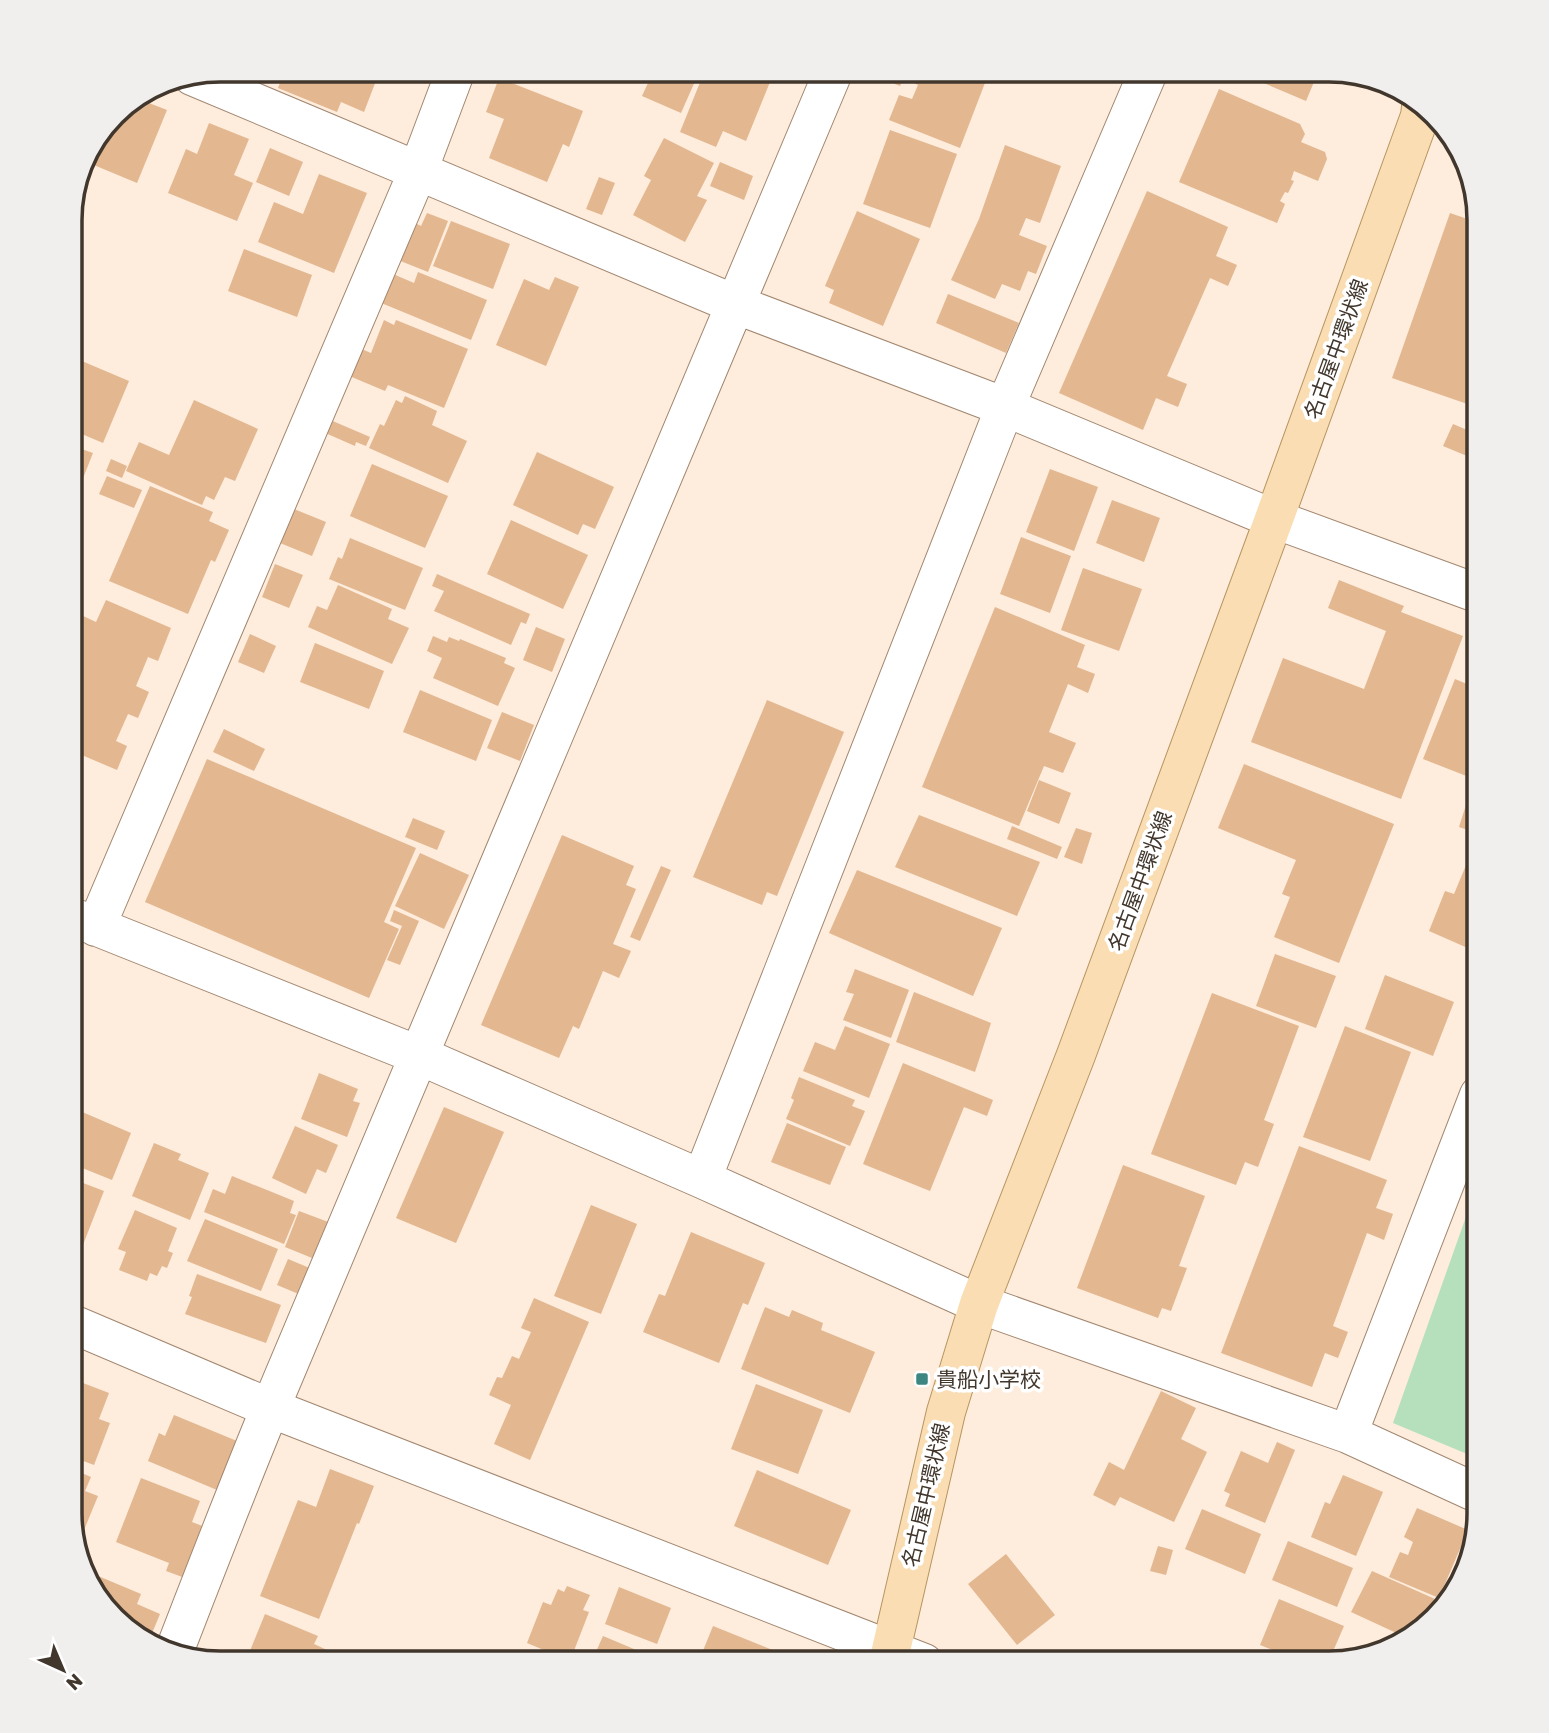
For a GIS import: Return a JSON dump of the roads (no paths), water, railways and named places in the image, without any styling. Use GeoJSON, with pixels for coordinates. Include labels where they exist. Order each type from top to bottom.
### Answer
{"type":"FeatureCollection","features":[{"type":"Feature","properties":{"kind":"main road","name":"名古屋中環状線"},"geometry":{"type":"LineString","coordinates":[[902,1651],[946,1412],[979,1304],[1076,1055],[1420,117]]}},
{"type":"Feature","properties":{"kind":"street"},"geometry":{"type":"LineString","coordinates":[[209,83],[737,305],[1005,407],[1274,519],[1467,586]]}},
{"type":"Feature","properties":{"kind":"street"},"geometry":{"type":"LineString","coordinates":[[451,83],[418,171],[83,922],[418,1055],[979,1304],[1348,1434],[1467,1489]]}},
{"type":"Feature","properties":{"kind":"street"},"geometry":{"type":"LineString","coordinates":[[177,1643],[270,1408],[829,83]]}},
{"type":"Feature","properties":{"kind":"street"},"geometry":{"type":"LineString","coordinates":[[702,1179],[1005,407],[1143,83]]}},
{"type":"Feature","properties":{"kind":"street"},"geometry":{"type":"LineString","coordinates":[[1348,1434],[1467,1126]]}},
{"type":"Feature","properties":{"kind":"street"},"geometry":{"type":"LineString","coordinates":[[82,1328],[270,1408],[881,1651]]}},
{"type":"Feature","properties":{"kind":"place","name":"貴船小学校"},"geometry":{"type":"Point","coordinates":[922,1379]}}]}
